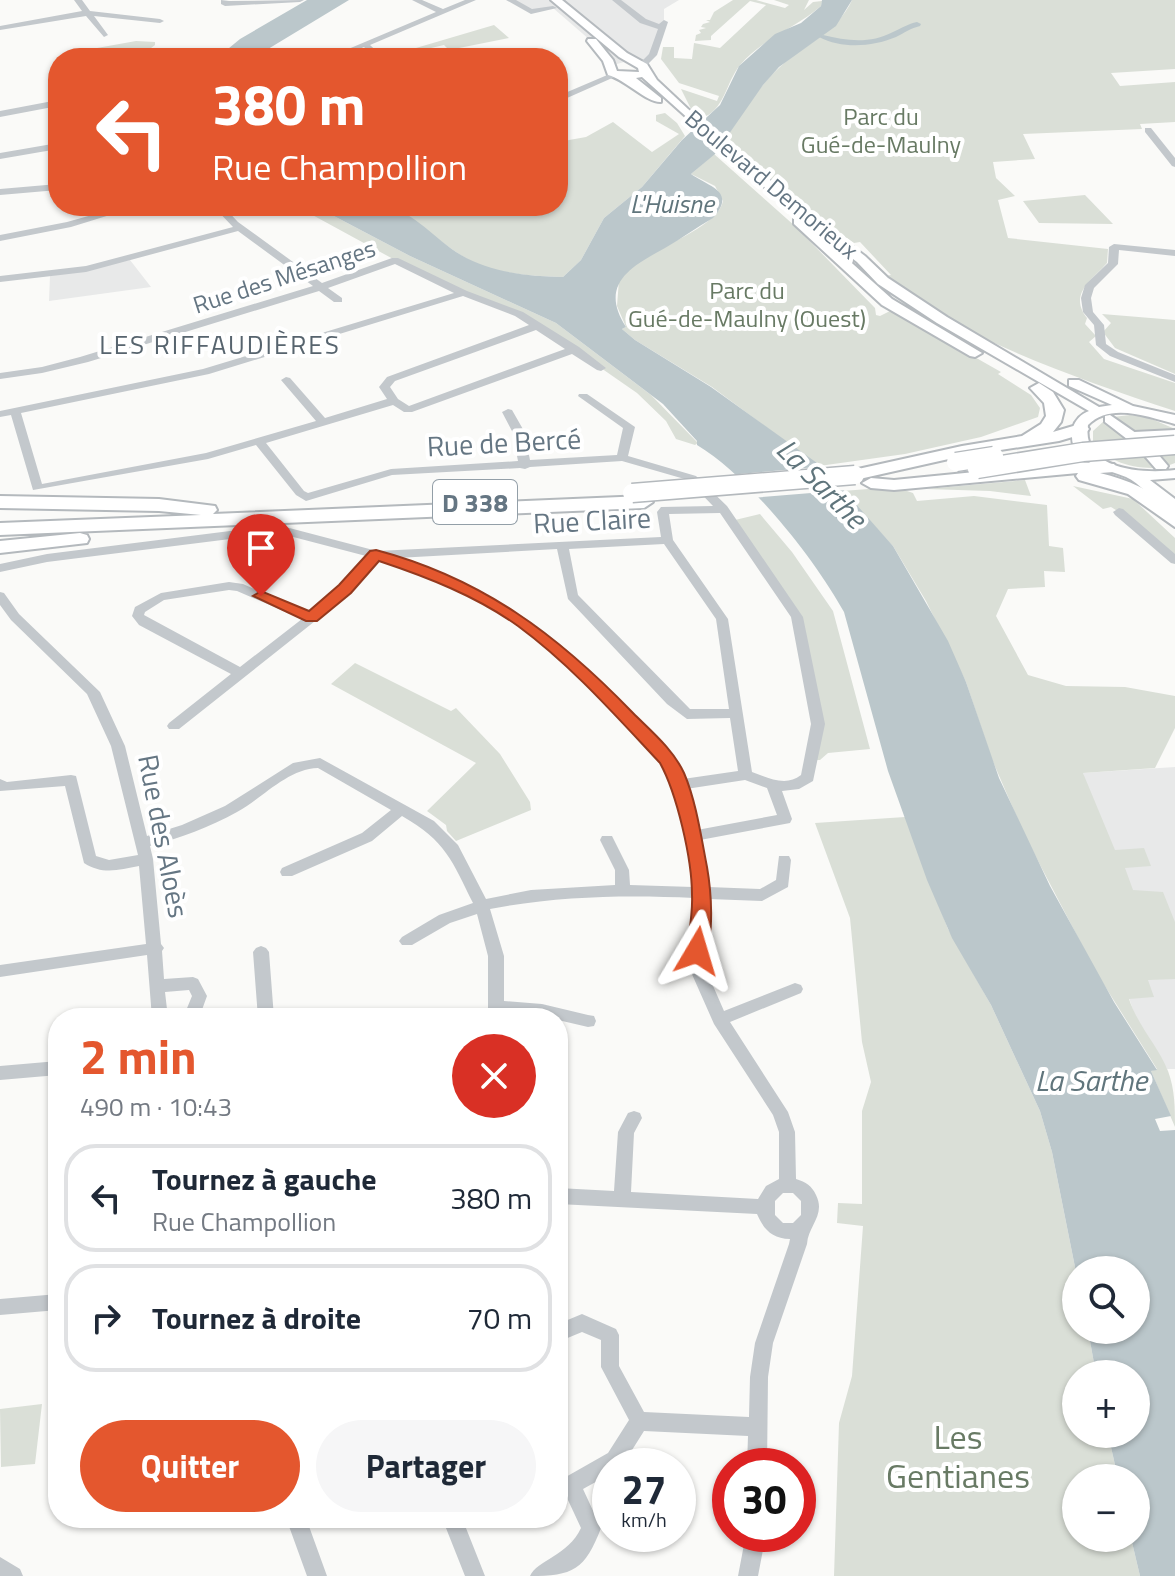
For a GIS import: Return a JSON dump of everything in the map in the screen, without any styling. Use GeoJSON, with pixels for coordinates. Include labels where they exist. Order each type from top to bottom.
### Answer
{"type":"FeatureCollection","features":[{"type":"Feature","properties":{"kind":"highway"},"geometry":{"type":"LineString","coordinates":[[1021,440],[1048,428],[1055,416],[1055,405],[1039,388]]}},
{"type":"Feature","properties":{"kind":"highway"},"geometry":{"type":"LineString","coordinates":[[1021,440],[1059,436],[1086,419]]}},
{"type":"Feature","properties":{"kind":"highway","name":"D 338"},"geometry":{"type":"LineString","coordinates":[[921,472],[956,462],[1083,442],[1175,435]]}},
{"type":"Feature","properties":{"kind":"highway","name":"D 338"},"geometry":{"type":"LineString","coordinates":[[921,472],[1021,440]]}},
{"type":"Feature","properties":{"kind":"highway","name":"D 338"},"geometry":{"type":"LineString","coordinates":[[0,529],[118,520],[638,498],[977,469],[1083,452],[1175,445]]}},
{"type":"Feature","properties":{"kind":"highway","name":"D 338"},"geometry":{"type":"LineString","coordinates":[[1004,475],[1075,467],[1108,468]]}},
{"type":"Feature","properties":{"kind":"highway","name":"D 338"},"geometry":{"type":"LineString","coordinates":[[921,472],[1055,473],[1100,478],[1145,495],[1175,521]]}},
{"type":"Feature","properties":{"kind":"highway"},"geometry":{"type":"LineString","coordinates":[[0,502],[159,505],[228,516]]}},
{"type":"Feature","properties":{"kind":"highway","name":"D 338"},"geometry":{"type":"LineString","coordinates":[[0,547],[188,528],[228,516]]}},
{"type":"Feature","properties":{"kind":"highway","name":"D 338"},"geometry":{"type":"LineString","coordinates":[[0,519],[118,520]]}},
{"type":"Feature","properties":{"kind":"main road","name":"Boulevard Demorieux"},"geometry":{"type":"LineString","coordinates":[[543,0],[555,4],[640,66],[688,118],[878,293],[913,319],[988,351]]}},
{"type":"Feature","properties":{"kind":"main road","name":"Boulevard Demorieux"},"geometry":{"type":"LineString","coordinates":[[555,4],[603,52],[617,73],[688,118]]}},
{"type":"Feature","properties":{"kind":"main road"},"geometry":{"type":"LineString","coordinates":[[618,62],[640,66],[617,73],[618,62]]}},
{"type":"Feature","properties":{"kind":"main road","name":"Boulevard Demorieux"},"geometry":{"type":"LineString","coordinates":[[740,166],[861,259],[883,281],[988,351]]}},
{"type":"Feature","properties":{"kind":"main road"},"geometry":{"type":"LineString","coordinates":[[988,351],[1130,408],[1155,412],[1175,420]]}},
{"type":"Feature","properties":{"kind":"main road"},"geometry":{"type":"LineString","coordinates":[[1009,362],[1039,388],[1072,405],[1086,419]]}},
{"type":"Feature","properties":{"kind":"main road"},"geometry":{"type":"LineString","coordinates":[[1009,362],[1086,419]]}},
{"type":"Feature","properties":{"kind":"main road"},"geometry":{"type":"LineString","coordinates":[[1130,408],[1105,410],[1086,419],[1079,439],[1084,449],[1108,468],[1152,486],[1175,508]]}},
{"type":"Feature","properties":{"kind":"main road"},"geometry":{"type":"LineString","coordinates":[[1110,419],[1141,443],[1171,476]]}},
{"type":"Feature","properties":{"kind":"main road"},"geometry":{"type":"LineString","coordinates":[[1130,475],[1171,476]]}},
{"type":"Feature","properties":{"kind":"street"},"geometry":{"type":"LineString","coordinates":[[78,0],[104,35]]}},
{"type":"Feature","properties":{"kind":"street"},"geometry":{"type":"LineString","coordinates":[[225,0],[225,4],[299,0]]}},
{"type":"Feature","properties":{"kind":"street"},"geometry":{"type":"LineString","coordinates":[[416,0],[442,12]]}},
{"type":"Feature","properties":{"kind":"street"},"geometry":{"type":"LineString","coordinates":[[355,48],[472,0]]}},
{"type":"Feature","properties":{"kind":"street"},"geometry":{"type":"LineString","coordinates":[[510,0],[530,12],[555,4]]}},
{"type":"Feature","properties":{"kind":"street"},"geometry":{"type":"LineString","coordinates":[[616,0],[643,21],[663,24],[653,55],[640,66]]}},
{"type":"Feature","properties":{"kind":"street"},"geometry":{"type":"LineString","coordinates":[[0,28],[87,13],[160,21]]}},
{"type":"Feature","properties":{"kind":"street"},"geometry":{"type":"LineString","coordinates":[[365,44],[369,48]]}},
{"type":"Feature","properties":{"kind":"street"},"geometry":{"type":"LineString","coordinates":[[568,95],[617,73]]}},
{"type":"Feature","properties":{"kind":"street"},"geometry":{"type":"LineString","coordinates":[[0,114],[48,105]]}},
{"type":"Feature","properties":{"kind":"street"},"geometry":{"type":"LineString","coordinates":[[1148,130],[1174,164]]}},
{"type":"Feature","properties":{"kind":"street"},"geometry":{"type":"LineString","coordinates":[[0,156],[48,148]]}},
{"type":"Feature","properties":{"kind":"street"},"geometry":{"type":"LineString","coordinates":[[0,192],[48,188]]}},
{"type":"Feature","properties":{"kind":"street"},"geometry":{"type":"LineString","coordinates":[[0,238],[99,216]]}},
{"type":"Feature","properties":{"kind":"street"},"geometry":{"type":"LineString","coordinates":[[228,216],[239,228],[338,300]]}},
{"type":"Feature","properties":{"kind":"street"},"geometry":{"type":"LineString","coordinates":[[0,279],[86,269],[239,228]]}},
{"type":"Feature","properties":{"kind":"street"},"geometry":{"type":"LineString","coordinates":[[1175,253],[1114,247],[1113,264],[1087,292],[1088,312],[1099,325],[1099,342],[1114,354],[1175,379]]}},
{"type":"Feature","properties":{"kind":"street","name":"Rue des Mésanges"},"geometry":{"type":"LineString","coordinates":[[0,376],[31,372],[125,347],[325,288],[395,260],[463,293]]}},
{"type":"Feature","properties":{"kind":"street"},"geometry":{"type":"LineString","coordinates":[[0,414],[205,372],[463,293],[519,314],[601,368]]}},
{"type":"Feature","properties":{"kind":"street"},"geometry":{"type":"LineString","coordinates":[[539,325],[386,382],[384,387],[394,401],[408,410],[575,349]]}},
{"type":"Feature","properties":{"kind":"street"},"geometry":{"type":"LineString","coordinates":[[286,380],[324,423]]}},
{"type":"Feature","properties":{"kind":"street","name":"Rue de Bercé"},"geometry":{"type":"LineString","coordinates":[[260,443],[306,497],[391,472],[622,458],[629,427],[583,396]]}},
{"type":"Feature","properties":{"kind":"street"},"geometry":{"type":"LineString","coordinates":[[15,411],[37,488],[208,456],[394,401]]}},
{"type":"Feature","properties":{"kind":"street"},"geometry":{"type":"LineString","coordinates":[[508,412],[518,431],[525,466]]}},
{"type":"Feature","properties":{"kind":"street"},"geometry":{"type":"LineString","coordinates":[[622,458],[692,478],[723,509],[797,617],[818,724],[808,777],[798,785],[773,786],[746,775],[678,785]]}},
{"type":"Feature","properties":{"kind":"street"},"geometry":{"type":"LineString","coordinates":[[723,509],[663,512],[667,540],[722,619],[746,775]]}},
{"type":"Feature","properties":{"kind":"street"},"geometry":{"type":"LineString","coordinates":[[1119,512],[1175,560]]}},
{"type":"Feature","properties":{"kind":"street"},"geometry":{"type":"LineString","coordinates":[[0,568],[47,558],[278,529],[432,573],[476,594],[546,640],[597,686],[667,759],[678,785],[692,836],[702,894],[697,951],[699,972],[720,1019],[780,1112],[787,1132],[788,1187]]}},
{"type":"Feature","properties":{"kind":"street","name":"Rue Claire"},"geometry":{"type":"LineString","coordinates":[[376,555],[667,540]]}},
{"type":"Feature","properties":{"kind":"street"},"geometry":{"type":"LineString","coordinates":[[562,545],[572,596],[672,701],[687,714],[738,713]]}},
{"type":"Feature","properties":{"kind":"street"},"geometry":{"type":"LineString","coordinates":[[174,726],[311,618],[345,589],[376,555]]}},
{"type":"Feature","properties":{"kind":"street"},"geometry":{"type":"LineString","coordinates":[[242,674],[143,622],[138,616],[139,610],[161,597],[229,586],[239,587],[311,618]]}},
{"type":"Feature","properties":{"kind":"street","name":"Rue des Aloès"},"geometry":{"type":"LineString","coordinates":[[0,596],[15,617],[93,692],[118,746],[146,859],[159,1008]]}},
{"type":"Feature","properties":{"kind":"street"},"geometry":{"type":"LineString","coordinates":[[143,842],[229,811],[256,796],[293,766],[306,761],[320,763],[429,825],[453,849],[482,906],[496,956],[496,1008]]}},
{"type":"Feature","properties":{"kind":"street"},"geometry":{"type":"LineString","coordinates":[[0,784],[4,787],[71,780],[89,859],[96,865],[108,867],[146,859]]}},
{"type":"Feature","properties":{"kind":"street"},"geometry":{"type":"LineString","coordinates":[[692,836],[785,819],[773,786]]}},
{"type":"Feature","properties":{"kind":"street"},"geometry":{"type":"LineString","coordinates":[[287,872],[367,837],[402,809]]}},
{"type":"Feature","properties":{"kind":"street"},"geometry":{"type":"LineString","coordinates":[[607,840],[622,870],[623,892]]}},
{"type":"Feature","properties":{"kind":"street"},"geometry":{"type":"LineString","coordinates":[[407,941],[430,924],[482,906],[565,892],[762,895],[783,883],[784,860]]}},
{"type":"Feature","properties":{"kind":"street"},"geometry":{"type":"LineString","coordinates":[[0,971],[156,948]]}},
{"type":"Feature","properties":{"kind":"street"},"geometry":{"type":"LineString","coordinates":[[261,952],[265,1008]]}},
{"type":"Feature","properties":{"kind":"street"},"geometry":{"type":"LineString","coordinates":[[158,986],[193,983],[199,989],[201,998],[196,1008]]}},
{"type":"Feature","properties":{"kind":"street"},"geometry":{"type":"LineString","coordinates":[[720,1019],[795,989]]}},
{"type":"Feature","properties":{"kind":"street"},"geometry":{"type":"LineString","coordinates":[[568,1016],[588,1021]]}},
{"type":"Feature","properties":{"kind":"street"},"geometry":{"type":"LineString","coordinates":[[0,1073],[48,1069]]}},
{"type":"Feature","properties":{"kind":"street"},"geometry":{"type":"LineString","coordinates":[[622,1197],[626,1132],[634,1118]]}},
{"type":"Feature","properties":{"kind":"street"},"geometry":{"type":"LineString","coordinates":[[788,1187],[803,1192],[812,1204],[811,1219],[799,1229],[780,1229],[766,1216],[765,1200],[774,1190],[788,1187]]}},
{"type":"Feature","properties":{"kind":"street"},"geometry":{"type":"LineString","coordinates":[[568,1196],[764,1207]]}},
{"type":"Feature","properties":{"kind":"street"},"geometry":{"type":"LineString","coordinates":[[757,1448],[764,1343],[798,1244],[799,1229]]}},
{"type":"Feature","properties":{"kind":"street"},"geometry":{"type":"LineString","coordinates":[[0,1307],[48,1303]]}},
{"type":"Feature","properties":{"kind":"street"},"geometry":{"type":"LineString","coordinates":[[568,1329],[582,1323],[610,1335],[610,1367],[639,1421]]}},
{"type":"Feature","properties":{"kind":"street"},"geometry":{"type":"LineString","coordinates":[[639,1421],[757,1427]]}},
{"type":"Feature","properties":{"kind":"street"},"geometry":{"type":"LineString","coordinates":[[540,1576],[572,1560],[586,1543],[591,1528],[571,1485],[615,1460],[639,1421]]}},
{"type":"Feature","properties":{"kind":"street"},"geometry":{"type":"LineString","coordinates":[[300,1528],[317,1576]]}},
{"type":"Feature","properties":{"kind":"street"},"geometry":{"type":"LineString","coordinates":[[456,1528],[475,1576]]}},
{"type":"Feature","properties":{"kind":"street"},"geometry":{"type":"LineString","coordinates":[[748,1576],[753,1552]]}},
{"type":"Feature","properties":{"kind":"street"},"geometry":{"type":"LineString","coordinates":[[0,1567],[13,1576]]}},
{"type":"Feature","properties":{"kind":"shaded area"},"geometry":{"type":"Polygon","coordinates":[[[510,0],[679,0],[664,9],[664,22],[653,55],[642,65],[624,62],[610,66],[590,40],[553,8],[535,12],[510,0]]]}},
{"type":"Feature","properties":{"kind":"shaded area"},"geometry":{"type":"Polygon","coordinates":[[[130,260],[151,287],[49,301],[50,276],[130,260]]]}},
{"type":"Feature","properties":{"kind":"shaded area"},"geometry":{"type":"Polygon","coordinates":[[[1175,767],[1175,1069],[1167,1069],[1136,1019],[1129,998],[1083,773],[1175,767]]]}},
{"type":"Feature","properties":{"kind":"green space"},"geometry":{"type":"Polygon","coordinates":[[[733,0],[756,0],[785,8],[789,5],[774,0],[809,0],[804,10],[813,2],[822,1],[821,6],[811,14],[749,56],[735,72],[715,110],[701,118],[693,113],[681,89],[717,101],[719,96],[679,83],[661,59],[663,47],[674,47],[674,58],[692,59],[694,43],[720,48],[766,5],[750,1],[711,36],[711,40],[695,41],[696,35],[701,33],[699,30],[706,28],[701,27],[703,24],[710,22],[706,20],[733,0]]]}},
{"type":"Feature","properties":{"kind":"green space","name":"Parc du Gué-de-Maulny"},"geometry":{"type":"Polygon","coordinates":[[[852,0],[1175,0],[1175,69],[1111,73],[1120,86],[1175,82],[1175,122],[1140,124],[1142,129],[1023,134],[1035,159],[993,162],[996,178],[1015,196],[998,200],[1008,238],[1108,249],[1107,263],[1081,295],[1080,302],[1087,318],[1085,324],[1096,336],[1089,342],[1104,359],[1175,383],[1175,411],[1033,360],[942,317],[885,276],[891,275],[860,242],[854,243],[807,211],[724,140],[773,74],[830,29],[852,0]]]}},
{"type":"Feature","properties":{"kind":"green space"},"geometry":{"type":"Polygon","coordinates":[[[494,25],[509,38],[459,48],[444,45],[416,48],[494,25]]]}},
{"type":"Feature","properties":{"kind":"green space"},"geometry":{"type":"Polygon","coordinates":[[[136,41],[155,42],[151,48],[97,48],[136,41]]]}},
{"type":"Feature","properties":{"kind":"green space"},"geometry":{"type":"Polygon","coordinates":[[[665,113],[677,123],[685,136],[642,187],[604,218],[581,260],[563,277],[523,275],[483,266],[470,261],[404,216],[568,216],[568,140],[586,137],[613,122],[652,152],[679,134],[656,121],[656,115],[665,113]]]}},
{"type":"Feature","properties":{"kind":"green space","name":"Parc du Gué-de-Maulny (Ouest)"},"geometry":{"type":"Polygon","coordinates":[[[714,154],[796,227],[875,308],[876,315],[892,310],[1001,372],[998,374],[1031,395],[1040,408],[1038,417],[981,437],[905,454],[819,466],[712,387],[635,340],[622,329],[626,327],[617,306],[619,280],[644,257],[703,225],[719,209],[723,201],[715,186],[691,174],[714,154]]]}},
{"type":"Feature","properties":{"kind":"green space"},"geometry":{"type":"Polygon","coordinates":[[[1085,195],[1113,224],[1039,223],[1023,201],[1085,195]]]}},
{"type":"Feature","properties":{"kind":"green space"},"geometry":{"type":"Polygon","coordinates":[[[314,216],[334,216],[410,256],[556,323],[651,395],[698,443],[695,445],[676,439],[666,421],[637,393],[539,325],[395,260],[314,216]]]}},
{"type":"Feature","properties":{"kind":"green space"},"geometry":{"type":"Polygon","coordinates":[[[1102,314],[1175,320],[1175,374],[1115,348],[1103,332],[1111,323],[1102,314]]]}},
{"type":"Feature","properties":{"kind":"green space"},"geometry":{"type":"Polygon","coordinates":[[[1113,417],[1147,417],[1175,429],[1175,463],[1167,466],[1147,442],[1113,417]]]}},
{"type":"Feature","properties":{"kind":"green space"},"geometry":{"type":"Polygon","coordinates":[[[1105,420],[1136,444],[1157,468],[1121,463],[1099,448],[1093,441],[1093,431],[1105,420]]]}},
{"type":"Feature","properties":{"kind":"green space"},"geometry":{"type":"Polygon","coordinates":[[[1025,480],[1031,496],[926,489],[1025,480]]]}},
{"type":"Feature","properties":{"kind":"green space"},"geometry":{"type":"Polygon","coordinates":[[[1073,486],[1133,499],[1175,538],[1175,562],[1119,512],[1111,507],[1103,509],[1073,486]]]}},
{"type":"Feature","properties":{"kind":"green space"},"geometry":{"type":"Polygon","coordinates":[[[895,487],[913,493],[917,501],[974,496],[1047,505],[1049,546],[1063,548],[1065,572],[1044,571],[1045,587],[1008,589],[996,616],[1028,675],[1066,686],[1125,687],[1175,696],[1175,728],[1155,768],[1083,773],[1115,850],[1144,848],[1151,866],[1125,868],[1133,890],[1163,892],[1175,922],[1175,979],[1148,980],[1154,997],[1129,999],[1168,1071],[1175,1106],[1175,1127],[1151,1071],[1157,1069],[1096,972],[1025,836],[991,757],[966,682],[926,601],[893,546],[842,491],[895,487]]]}},
{"type":"Feature","properties":{"kind":"green space"},"geometry":{"type":"Polygon","coordinates":[[[760,514],[792,552],[833,611],[870,749],[828,753],[816,760],[801,615],[735,520],[760,514]]]}},
{"type":"Feature","properties":{"kind":"green space"},"geometry":{"type":"Polygon","coordinates":[[[355,663],[451,711],[456,708],[500,754],[530,802],[531,810],[456,841],[446,825],[427,811],[476,763],[331,684],[355,663]]]}},
{"type":"Feature","properties":{"kind":"green space","name":"Les Gentianes"},"geometry":{"type":"Polygon","coordinates":[[[905,817],[948,929],[991,1005],[1040,1111],[1052,1152],[1073,1256],[1062,1256],[1062,1344],[1091,1344],[1093,1360],[1062,1360],[1062,1448],[1111,1448],[1115,1464],[1062,1464],[1062,1552],[1134,1552],[1140,1576],[834,1576],[839,1423],[852,1376],[863,1226],[837,1223],[838,1203],[862,1204],[862,1111],[871,1082],[862,1042],[850,918],[815,823],[905,817]]]}},
{"type":"Feature","properties":{"kind":"green space"},"geometry":{"type":"Polygon","coordinates":[[[42,1404],[35,1464],[1,1467],[0,1409],[42,1404]]]}},
{"type":"Feature","properties":{"kind":"water"},"geometry":{"type":"Polygon","coordinates":[[[307,0],[349,0],[270,48],[229,48],[307,0]]]}},
{"type":"Feature","properties":{"kind":"water","name":"La Sarthe"},"geometry":{"type":"Polygon","coordinates":[[[822,0],[852,0],[836,26],[779,67],[715,154],[691,174],[718,191],[722,202],[720,209],[713,218],[641,262],[623,278],[617,288],[616,299],[618,312],[626,327],[622,329],[711,387],[824,468],[893,546],[948,641],[966,682],[999,778],[1050,886],[1114,1002],[1157,1070],[1151,1071],[1171,1116],[1155,1119],[1160,1131],[1175,1130],[1175,1576],[1140,1576],[1134,1552],[1150,1552],[1150,1464],[1115,1464],[1111,1448],[1150,1448],[1150,1360],[1093,1360],[1091,1344],[1150,1344],[1150,1256],[1073,1256],[1052,1152],[1040,1111],[991,1005],[952,938],[927,880],[888,771],[844,612],[816,567],[779,520],[738,477],[697,445],[697,441],[663,404],[556,323],[410,256],[334,216],[408,216],[451,249],[485,266],[537,276],[563,277],[581,260],[604,218],[642,187],[682,140],[720,105],[739,66],[775,34],[801,23],[821,6],[822,0]]]}},
{"type":"Feature","properties":{"kind":"pier"},"geometry":{"type":"Polygon","coordinates":[[[827,466],[830,478],[836,478],[848,490],[751,498],[729,475],[827,466]]]}},
{"type":"Feature","properties":{"kind":"waterway"},"geometry":{"type":"LineString","coordinates":[[823,37],[841,42],[868,43],[885,39],[917,24]]}},
{"type":"Feature","properties":{"kind":"district","name":"LES RIFFAUDIÈRES"},"geometry":{"type":"Point","coordinates":[220,344]}},
{"type":"Feature","properties":{"kind":"route"},"geometry":{"type":"LineString","coordinates":[[261,596],[311,618],[345,589],[376,555],[432,573],[476,594],[546,640],[606,695],[667,759],[675,774],[692,836],[702,894],[697,951]]}},
{"type":"Feature","properties":{"kind":"water label","name":"L'Huisne"},"geometry":{"type":"Point","coordinates":[672,203]}}]}
